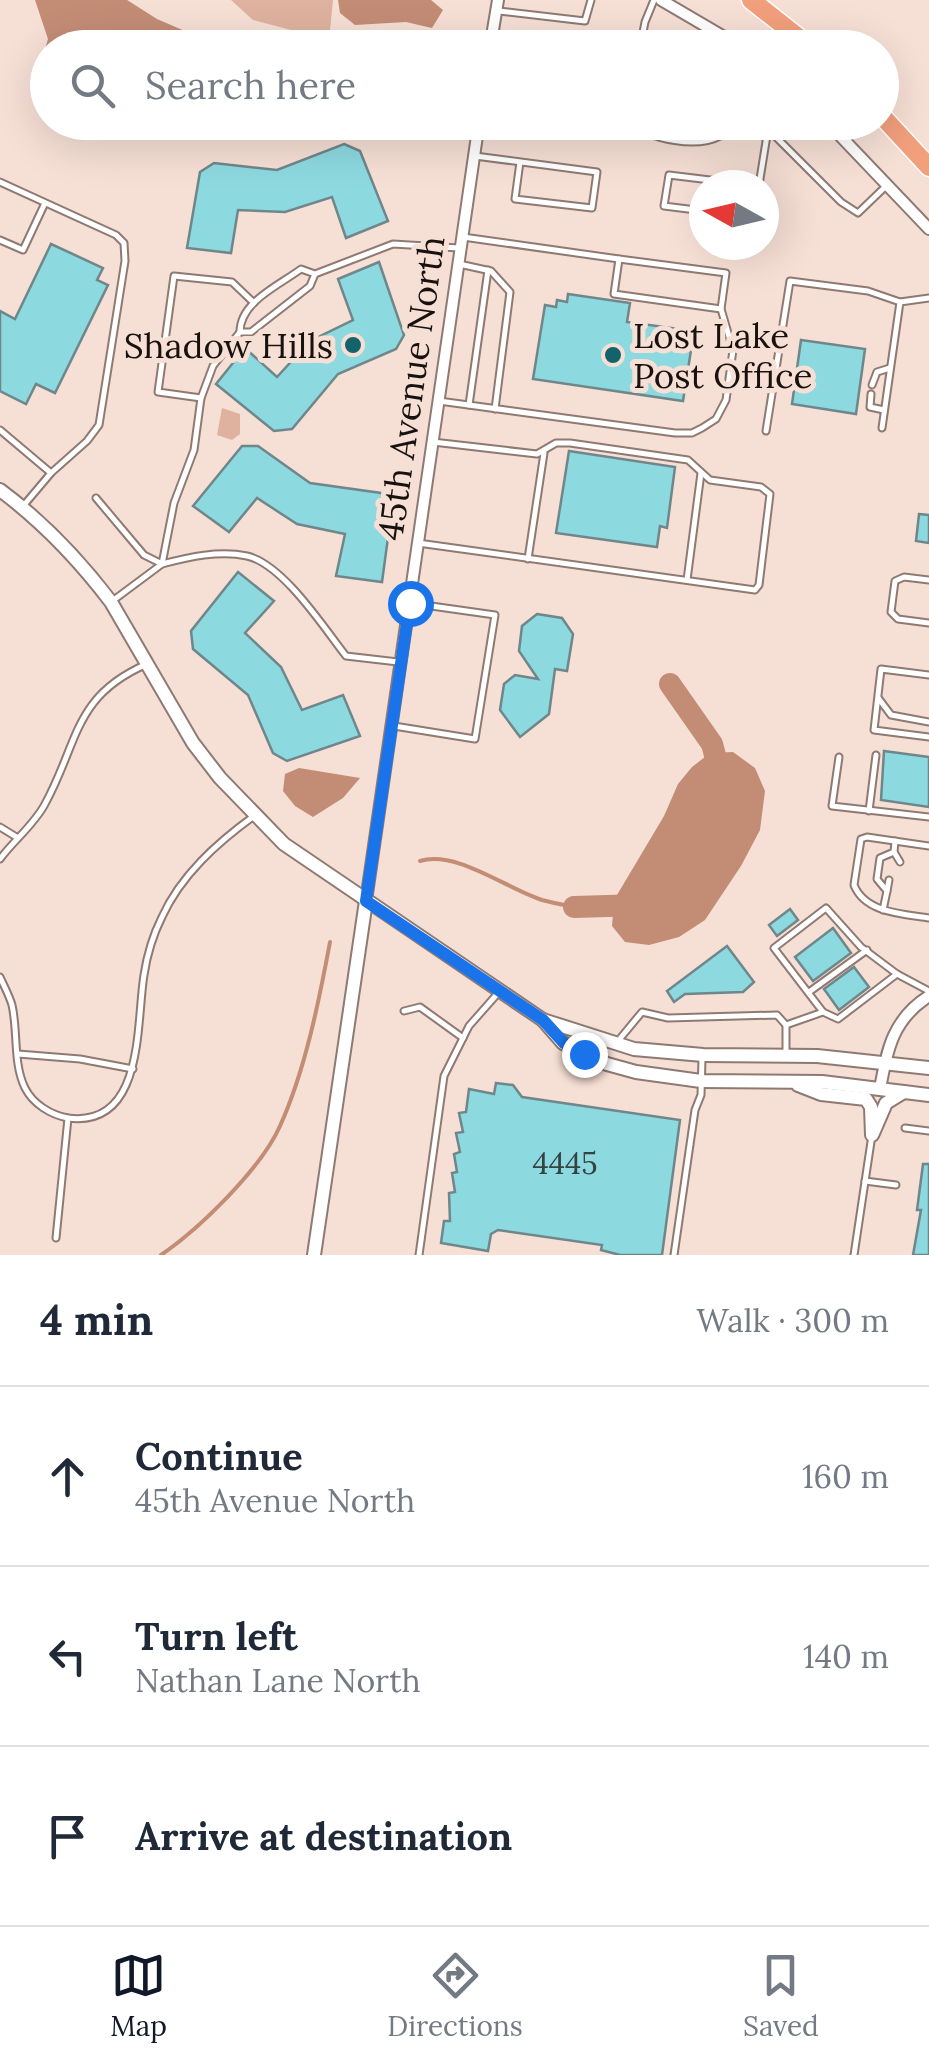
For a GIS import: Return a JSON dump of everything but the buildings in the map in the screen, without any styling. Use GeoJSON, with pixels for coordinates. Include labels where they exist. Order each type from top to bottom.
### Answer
{"type":"FeatureCollection","features":[{"type":"Feature","properties":{"kind":"highway"},"geometry":{"type":"LineString","coordinates":[[751,0],[789,30]]}},
{"type":"Feature","properties":{"kind":"highway"},"geometry":{"type":"LineString","coordinates":[[899,134],[929,167]]}},
{"type":"Feature","properties":{"kind":"street"},"geometry":{"type":"LineString","coordinates":[[658,0],[711,30]]}},
{"type":"Feature","properties":{"kind":"street"},"geometry":{"type":"LineString","coordinates":[[493,30],[497,5]]}},
{"type":"Feature","properties":{"kind":"street","name":"45th Avenue North"},"geometry":{"type":"LineString","coordinates":[[314,1255],[477,140]]}},
{"type":"Feature","properties":{"kind":"street"},"geometry":{"type":"LineString","coordinates":[[844,140],[929,229]]}},
{"type":"Feature","properties":{"kind":"street"},"geometry":{"type":"LineString","coordinates":[[0,490],[76,559],[112,602],[193,743],[254,816],[284,844],[543,1020],[564,1043],[607,1064],[636,1072],[701,1081],[787,1081],[929,1095]]}},
{"type":"Feature","properties":{"kind":"street"},"geometry":{"type":"LineString","coordinates":[[880,1088],[899,1022],[929,993]]}},
{"type":"Feature","properties":{"kind":"street"},"geometry":{"type":"LineString","coordinates":[[543,1020],[634,1049],[786,1055],[929,1068]]}},
{"type":"Feature","properties":{"kind":"street"},"geometry":{"type":"LineString","coordinates":[[787,1081],[821,1094],[866,1099],[871,1106],[872,1135]]}},
{"type":"Feature","properties":{"kind":"street"},"geometry":{"type":"LineString","coordinates":[[872,1135],[882,1108],[892,1097],[904,1092]]}},
{"type":"Feature","properties":{"kind":"lane"},"geometry":{"type":"LineString","coordinates":[[497,5],[585,22],[591,0]]}},
{"type":"Feature","properties":{"kind":"lane"},"geometry":{"type":"LineString","coordinates":[[646,30],[658,0]]}},
{"type":"Feature","properties":{"kind":"lane"},"geometry":{"type":"LineString","coordinates":[[762,170],[767,140]]}},
{"type":"Feature","properties":{"kind":"lane"},"geometry":{"type":"LineString","coordinates":[[783,140],[840,202],[858,213],[888,185]]}},
{"type":"Feature","properties":{"kind":"lane"},"geometry":{"type":"LineString","coordinates":[[474,156],[597,172],[592,208],[515,198],[520,162]]}},
{"type":"Feature","properties":{"kind":"lane"},"geometry":{"type":"LineString","coordinates":[[689,177],[669,175],[664,206],[689,209]]}},
{"type":"Feature","properties":{"kind":"lane"},"geometry":{"type":"LineString","coordinates":[[0,182],[116,235],[124,243],[126,261],[99,425],[22,506]]}},
{"type":"Feature","properties":{"kind":"lane"},"geometry":{"type":"LineString","coordinates":[[0,240],[23,250],[45,202]]}},
{"type":"Feature","properties":{"kind":"lane"},"geometry":{"type":"LineString","coordinates":[[162,564],[174,503],[194,450],[201,398],[213,366],[240,332],[240,318],[301,269],[315,274],[393,244],[463,242],[726,273],[722,309],[733,350],[726,400],[716,419],[692,433],[439,401]]}},
{"type":"Feature","properties":{"kind":"lane"},"geometry":{"type":"LineString","coordinates":[[619,259],[614,294],[722,309]]}},
{"type":"Feature","properties":{"kind":"lane"},"geometry":{"type":"LineString","coordinates":[[459,264],[488,270],[505,283],[510,299],[495,409]]}},
{"type":"Feature","properties":{"kind":"lane"},"geometry":{"type":"LineString","coordinates":[[469,406],[488,270]]}},
{"type":"Feature","properties":{"kind":"lane"},"geometry":{"type":"LineString","coordinates":[[240,332],[251,332],[310,286],[315,274]]}},
{"type":"Feature","properties":{"kind":"lane"},"geometry":{"type":"LineString","coordinates":[[201,398],[158,392],[174,276],[232,282],[254,304]]}},
{"type":"Feature","properties":{"kind":"lane"},"geometry":{"type":"LineString","coordinates":[[766,431],[790,281],[868,290],[900,302],[929,298]]}},
{"type":"Feature","properties":{"kind":"lane"},"geometry":{"type":"LineString","coordinates":[[882,428],[900,302]]}},
{"type":"Feature","properties":{"kind":"lane"},"geometry":{"type":"LineString","coordinates":[[872,386],[877,372],[890,368]]}},
{"type":"Feature","properties":{"kind":"lane"},"geometry":{"type":"LineString","coordinates":[[871,394],[870,407],[884,410]]}},
{"type":"Feature","properties":{"kind":"lane"},"geometry":{"type":"LineString","coordinates":[[0,430],[51,473]]}},
{"type":"Feature","properties":{"kind":"lane"},"geometry":{"type":"LineString","coordinates":[[418,543],[755,590],[759,584],[770,494],[761,487],[710,480],[688,460],[570,443],[552,445],[537,454],[433,442]]}},
{"type":"Feature","properties":{"kind":"lane"},"geometry":{"type":"LineString","coordinates":[[528,559],[544,452]]}},
{"type":"Feature","properties":{"kind":"lane"},"geometry":{"type":"LineString","coordinates":[[687,581],[701,474]]}},
{"type":"Feature","properties":{"kind":"lane"},"geometry":{"type":"LineString","coordinates":[[96,498],[144,555],[162,564]]}},
{"type":"Feature","properties":{"kind":"lane"},"geometry":{"type":"LineString","coordinates":[[112,602],[162,564],[192,557],[251,557],[272,568],[346,656],[401,663]]}},
{"type":"Feature","properties":{"kind":"lane"},"geometry":{"type":"LineString","coordinates":[[929,580],[904,577],[895,581],[892,612],[898,619],[929,623]]}},
{"type":"Feature","properties":{"kind":"lane"},"geometry":{"type":"LineString","coordinates":[[392,726],[475,739],[495,615],[410,603]]}},
{"type":"Feature","properties":{"kind":"lane"},"geometry":{"type":"LineString","coordinates":[[0,859],[43,809],[73,734],[92,702],[127,672],[148,664]]}},
{"type":"Feature","properties":{"kind":"lane"},"geometry":{"type":"LineString","coordinates":[[929,676],[881,669],[874,730],[929,738]]}},
{"type":"Feature","properties":{"kind":"lane"},"geometry":{"type":"LineString","coordinates":[[878,696],[891,715],[929,722]]}},
{"type":"Feature","properties":{"kind":"lane"},"geometry":{"type":"LineString","coordinates":[[869,811],[876,756]]}},
{"type":"Feature","properties":{"kind":"lane"},"geometry":{"type":"LineString","coordinates":[[839,757],[832,806],[929,817]]}},
{"type":"Feature","properties":{"kind":"lane"},"geometry":{"type":"LineString","coordinates":[[0,977],[12,1005],[24,1086],[32,1098],[68,1118],[107,1110],[120,1098],[133,1069],[144,973],[163,914],[182,882],[254,816]]}},
{"type":"Feature","properties":{"kind":"lane"},"geometry":{"type":"LineString","coordinates":[[0,827],[18,838]]}},
{"type":"Feature","properties":{"kind":"lane"},"geometry":{"type":"LineString","coordinates":[[929,846],[861,839],[856,892],[883,911],[929,918]]}},
{"type":"Feature","properties":{"kind":"lane"},"geometry":{"type":"LineString","coordinates":[[895,841],[896,861]]}},
{"type":"Feature","properties":{"kind":"lane"},"geometry":{"type":"LineString","coordinates":[[887,891],[877,879],[880,858],[894,852]]}},
{"type":"Feature","properties":{"kind":"lane"},"geometry":{"type":"LineString","coordinates":[[883,911],[893,881]]}},
{"type":"Feature","properties":{"kind":"lane"},"geometry":{"type":"LineString","coordinates":[[897,974],[838,1019],[823,1012],[774,948],[826,908],[867,950],[929,993]]}},
{"type":"Feature","properties":{"kind":"lane"},"geometry":{"type":"LineString","coordinates":[[808,993],[867,950]]}},
{"type":"Feature","properties":{"kind":"lane"},"geometry":{"type":"LineString","coordinates":[[419,1255],[444,1076],[469,1026],[500,992]]}},
{"type":"Feature","properties":{"kind":"lane"},"geometry":{"type":"LineString","coordinates":[[404,1011],[420,1008],[463,1038]]}},
{"type":"Feature","properties":{"kind":"lane"},"geometry":{"type":"LineString","coordinates":[[616,1044],[642,1012],[668,1018],[777,1016],[786,1025],[786,1055]]}},
{"type":"Feature","properties":{"kind":"lane"},"geometry":{"type":"LineString","coordinates":[[786,1025],[823,1012]]}},
{"type":"Feature","properties":{"kind":"lane"},"geometry":{"type":"LineString","coordinates":[[18,1054],[80,1059],[133,1069]]}},
{"type":"Feature","properties":{"kind":"lane"},"geometry":{"type":"LineString","coordinates":[[674,1255],[702,1054]]}},
{"type":"Feature","properties":{"kind":"lane"},"geometry":{"type":"LineString","coordinates":[[56,1238],[68,1118]]}},
{"type":"Feature","properties":{"kind":"lane"},"geometry":{"type":"LineString","coordinates":[[905,1128],[929,1131]]}},
{"type":"Feature","properties":{"kind":"lane"},"geometry":{"type":"LineString","coordinates":[[854,1255],[872,1135]]}},
{"type":"Feature","properties":{"kind":"lane"},"geometry":{"type":"LineString","coordinates":[[866,1180],[896,1185]]}},
{"type":"Feature","properties":{"kind":"shaded area"},"geometry":{"type":"Polygon","coordinates":[[[35,0],[127,0],[183,30],[45,30],[35,0]]]}},
{"type":"Feature","properties":{"kind":"shaded area"},"geometry":{"type":"Polygon","coordinates":[[[231,0],[333,0],[330,30],[291,30],[253,20],[231,0]]]}},
{"type":"Feature","properties":{"kind":"shaded area"},"geometry":{"type":"Polygon","coordinates":[[[338,0],[431,0],[443,10],[432,28],[406,22],[355,25],[340,13],[338,0]]]}},
{"type":"Feature","properties":{"kind":"shaded area"},"geometry":{"type":"Polygon","coordinates":[[[222,408],[240,414],[240,434],[232,440],[217,435],[222,408]]]}},
{"type":"Feature","properties":{"kind":"shaded area"},"geometry":{"type":"Polygon","coordinates":[[[733,752],[755,768],[765,791],[760,830],[741,866],[705,920],[679,937],[649,945],[625,942],[612,926],[614,900],[664,816],[678,784],[710,753],[733,752]]]}},
{"type":"Feature","properties":{"kind":"shaded area"},"geometry":{"type":"Polygon","coordinates":[[[299,768],[360,778],[343,798],[313,817],[295,806],[283,791],[285,774],[299,768]]]}},
{"type":"Feature","properties":{"kind":"waterway"},"geometry":{"type":"LineString","coordinates":[[670,684],[712,744],[722,781]]}},
{"type":"Feature","properties":{"kind":"waterway"},"geometry":{"type":"LineString","coordinates":[[420,861],[450,861],[528,895],[574,907]]}},
{"type":"Feature","properties":{"kind":"waterway"},"geometry":{"type":"LineString","coordinates":[[574,907],[641,905]]}},
{"type":"Feature","properties":{"kind":"waterway"},"geometry":{"type":"LineString","coordinates":[[161,1255],[228,1197],[271,1143],[304,1059],[330,942]]}},
{"type":"Feature","properties":{"kind":"place","name":"Shadow Hills"},"geometry":{"type":"Point","coordinates":[353,345]}},
{"type":"Feature","properties":{"kind":"place","name":"Lost Lake Post Office"},"geometry":{"type":"Point","coordinates":[613,355]}},
{"type":"Feature","properties":{"kind":"route"},"geometry":{"type":"LineString","coordinates":[[410,603],[366,901],[543,1020],[564,1043],[584,1054]]}}]}
